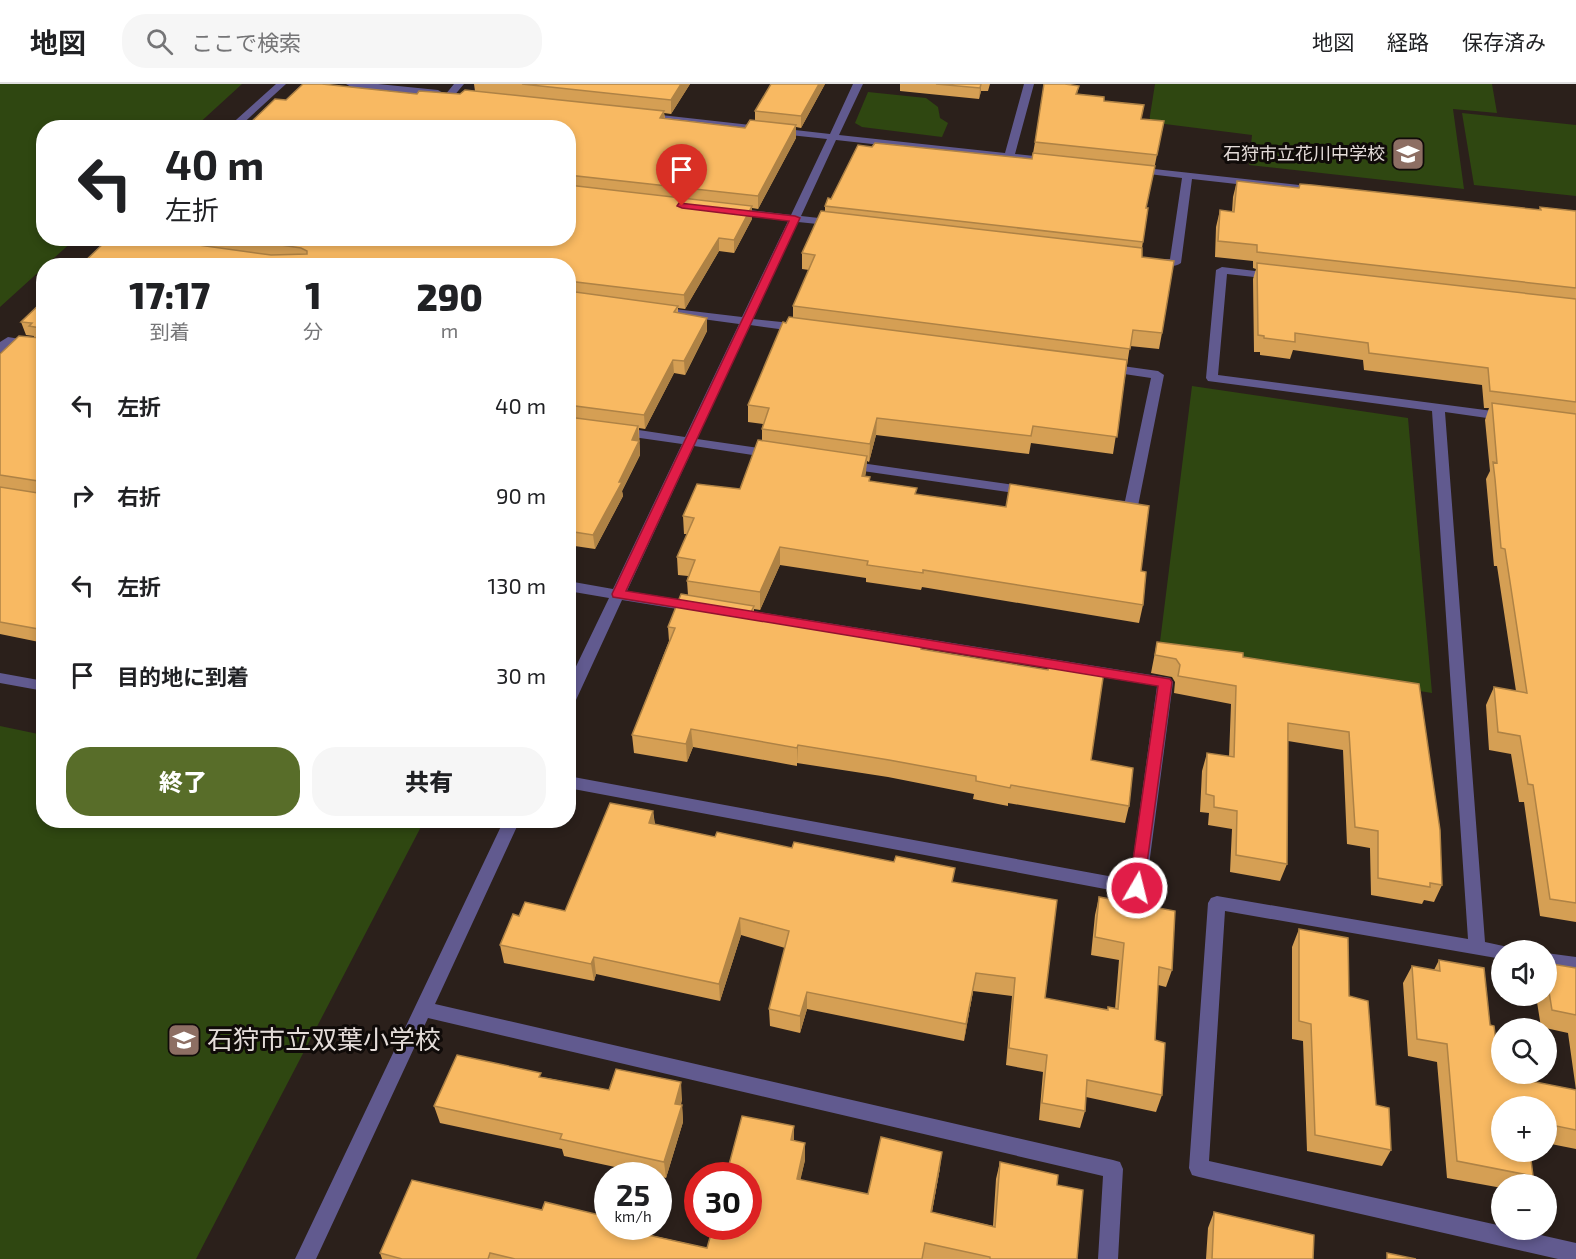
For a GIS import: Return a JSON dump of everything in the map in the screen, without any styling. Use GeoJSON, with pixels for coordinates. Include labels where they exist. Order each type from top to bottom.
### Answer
{"type":"FeatureCollection","features":[{"type":"Feature","properties":{"kind":"street"},"geometry":{"type":"LineString","coordinates":[[241,120],[281,84]]}},
{"type":"Feature","properties":{"kind":"street"},"geometry":{"type":"LineString","coordinates":[[351,84],[461,96]]}},
{"type":"Feature","properties":{"kind":"street"},"geometry":{"type":"LineString","coordinates":[[450,95],[459,84]]}},
{"type":"Feature","properties":{"kind":"street"},"geometry":{"type":"LineString","coordinates":[[576,683],[858,84]]}},
{"type":"Feature","properties":{"kind":"street"},"geometry":{"type":"LineString","coordinates":[[1008,156],[1029,84]]}},
{"type":"Feature","properties":{"kind":"street"},"geometry":{"type":"LineString","coordinates":[[647,116],[1068,162]]}},
{"type":"Feature","properties":{"kind":"street"},"geometry":{"type":"LineString","coordinates":[[1127,169],[1328,191]]}},
{"type":"Feature","properties":{"kind":"street"},"geometry":{"type":"LineString","coordinates":[[1140,259],[1175,263],[1187,176]]}},
{"type":"Feature","properties":{"kind":"street"},"geometry":{"type":"LineString","coordinates":[[716,209],[855,225]]}},
{"type":"Feature","properties":{"kind":"street"},"geometry":{"type":"LineString","coordinates":[[1281,277],[1221,270],[1212,378],[1518,419]]}},
{"type":"Feature","properties":{"kind":"street"},"geometry":{"type":"LineString","coordinates":[[640,308],[817,330]]}},
{"type":"Feature","properties":{"kind":"street"},"geometry":{"type":"LineString","coordinates":[[0,349],[8,341],[36,345]]}},
{"type":"Feature","properties":{"kind":"street"},"geometry":{"type":"LineString","coordinates":[[1099,367],[1158,375],[1131,506],[1107,503]]}},
{"type":"Feature","properties":{"kind":"street"},"geometry":{"type":"LineString","coordinates":[[1438,408],[1477,948]]}},
{"type":"Feature","properties":{"kind":"street"},"geometry":{"type":"LineString","coordinates":[[602,429],[783,455]]}},
{"type":"Feature","properties":{"kind":"street"},"geometry":{"type":"LineString","coordinates":[[829,462],[1038,493]]}},
{"type":"Feature","properties":{"kind":"street"},"geometry":{"type":"LineString","coordinates":[[576,587],[1165,682],[1137,888],[576,783]]}},
{"type":"Feature","properties":{"kind":"street"},"geometry":{"type":"LineString","coordinates":[[0,678],[36,685]]}},
{"type":"Feature","properties":{"kind":"street"},"geometry":{"type":"LineString","coordinates":[[305,1259],[508,828]]}},
{"type":"Feature","properties":{"kind":"street"},"geometry":{"type":"LineString","coordinates":[[1491,950],[1217,903],[1199,1168],[1576,1253]]}},
{"type":"Feature","properties":{"kind":"street"},"geometry":{"type":"LineString","coordinates":[[1557,962],[1576,965]]}},
{"type":"Feature","properties":{"kind":"street"},"geometry":{"type":"LineString","coordinates":[[423,1009],[1113,1169],[1108,1259]]}},
{"type":"Feature","properties":{"kind":"green space"},"geometry":{"type":"Polygon","coordinates":[[[0,84],[242,84],[203,120],[36,120],[36,246],[67,246],[54,258],[36,258],[36,274],[0,307],[0,84]]]}},
{"type":"Feature","properties":{"kind":"green space","name":"石狩市立花川中学校"},"geometry":{"type":"Polygon","coordinates":[[[1155,84],[1492,84],[1497,113],[1453,109],[1464,189],[1249,165],[1252,135],[1149,122],[1155,84]]]}},
{"type":"Feature","properties":{"kind":"green space"},"geometry":{"type":"Polygon","coordinates":[[[868,92],[926,98],[938,107],[940,118],[948,123],[942,137],[862,127],[855,123],[868,92]]]}},
{"type":"Feature","properties":{"kind":"green space"},"geometry":{"type":"Polygon","coordinates":[[[1462,113],[1576,125],[1576,196],[1474,185],[1462,113]]]}},
{"type":"Feature","properties":{"kind":"green space"},"geometry":{"type":"Polygon","coordinates":[[[1192,386],[1408,418],[1432,693],[1159,650],[1192,386]]]}},
{"type":"Feature","properties":{"kind":"green space","name":"石狩市立双葉小学校"},"geometry":{"type":"Polygon","coordinates":[[[0,726],[36,734],[36,828],[420,828],[196,1259],[0,1259],[0,726]]]}},
{"type":"Feature","properties":{"kind":"building"},"geometry":{"type":"Polygon","coordinates":[[[303,84],[417,94],[419,91],[460,94],[465,90],[664,111],[660,118],[745,128],[750,120],[796,125],[758,196],[576,176],[576,120],[253,120],[275,99],[286,100],[303,84]]]}},
{"type":"Feature","properties":{"kind":"building"},"geometry":{"type":"Polygon","coordinates":[[[522,84],[681,84],[671,100],[522,84]]]}},
{"type":"Feature","properties":{"kind":"building"},"geometry":{"type":"Polygon","coordinates":[[[771,84],[819,84],[801,116],[755,111],[771,84]]]}},
{"type":"Feature","properties":{"kind":"building"},"geometry":{"type":"Polygon","coordinates":[[[936,84],[981,84],[980,88],[936,84]]]}},
{"type":"Feature","properties":{"kind":"building"},"geometry":{"type":"Polygon","coordinates":[[[1044,84],[1079,86],[1076,94],[1104,97],[1104,101],[1144,105],[1141,119],[1164,121],[1157,155],[1035,142],[1044,84]]]}},
{"type":"Feature","properties":{"kind":"building"},"geometry":{"type":"Polygon","coordinates":[[[875,143],[1032,159],[1033,153],[1155,166],[1146,208],[1148,208],[1143,242],[825,206],[828,198],[831,199],[858,145],[872,147],[875,143]]]}},
{"type":"Feature","properties":{"kind":"building"},"geometry":{"type":"Polygon","coordinates":[[[1237,181],[1299,188],[1300,184],[1312,185],[1541,210],[1540,207],[1576,211],[1576,288],[1257,252],[1257,245],[1218,241],[1220,210],[1234,212],[1237,181]]]}},
{"type":"Feature","properties":{"kind":"building"},"geometry":{"type":"Polygon","coordinates":[[[576,186],[752,206],[734,240],[719,238],[684,295],[576,282],[576,258],[88,258],[101,246],[206,246],[271,255],[307,254],[307,251],[287,246],[576,246],[576,186]]]}},
{"type":"Feature","properties":{"kind":"building"},"geometry":{"type":"Polygon","coordinates":[[[821,211],[1142,248],[1142,257],[1174,261],[1162,333],[1133,330],[1130,349],[793,306],[815,255],[802,253],[821,211]]]}},
{"type":"Feature","properties":{"kind":"building"},"geometry":{"type":"Polygon","coordinates":[[[1257,263],[1576,299],[1576,402],[1490,391],[1488,368],[1369,353],[1368,343],[1295,333],[1295,342],[1264,338],[1258,335],[1257,263]]]}},
{"type":"Feature","properties":{"kind":"building"},"geometry":{"type":"Polygon","coordinates":[[[576,292],[678,306],[674,312],[707,318],[684,361],[673,360],[644,415],[576,406],[576,292]]]}},
{"type":"Feature","properties":{"kind":"building"},"geometry":{"type":"Polygon","coordinates":[[[36,308],[36,327],[29,326],[32,323],[21,322],[36,308]]]}},
{"type":"Feature","properties":{"kind":"building"},"geometry":{"type":"Polygon","coordinates":[[[789,317],[1127,360],[1117,437],[1033,426],[1031,436],[877,418],[870,444],[762,429],[769,408],[748,405],[783,322],[786,323],[789,317]]]}},
{"type":"Feature","properties":{"kind":"building"},"geometry":{"type":"Polygon","coordinates":[[[19,336],[36,338],[36,481],[0,475],[0,354],[19,336]]]}},
{"type":"Feature","properties":{"kind":"building"},"geometry":{"type":"Polygon","coordinates":[[[1492,403],[1576,414],[1576,903],[1550,899],[1533,785],[1528,784],[1520,736],[1498,732],[1494,687],[1527,693],[1505,549],[1501,548],[1493,462],[1497,463],[1492,403]]]}},
{"type":"Feature","properties":{"kind":"building"},"geometry":{"type":"Polygon","coordinates":[[[576,418],[638,426],[632,440],[639,441],[619,482],[622,482],[593,535],[576,532],[576,418]]]}},
{"type":"Feature","properties":{"kind":"building"},"geometry":{"type":"Polygon","coordinates":[[[758,440],[867,456],[862,476],[870,477],[869,481],[917,488],[915,494],[1006,507],[1010,484],[1149,506],[1141,571],[1146,572],[1143,605],[923,570],[923,573],[867,565],[868,561],[780,547],[760,592],[687,581],[695,560],[677,557],[694,518],[683,516],[697,484],[740,489],[758,440]]]}},
{"type":"Feature","properties":{"kind":"building"},"geometry":{"type":"Polygon","coordinates":[[[0,487],[36,493],[36,629],[0,622],[0,487]]]}},
{"type":"Feature","properties":{"kind":"building"},"geometry":{"type":"Polygon","coordinates":[[[681,594],[754,606],[751,612],[759,614],[758,617],[849,632],[850,628],[890,634],[888,640],[921,646],[921,649],[1048,670],[1050,662],[1104,671],[1091,760],[1133,768],[1129,806],[1011,785],[1010,788],[976,781],[976,776],[889,760],[798,745],[797,748],[691,729],[686,744],[632,735],[675,628],[668,627],[681,594]]]}},
{"type":"Feature","properties":{"kind":"building"},"geometry":{"type":"Polygon","coordinates":[[[1157,642],[1243,653],[1243,657],[1419,684],[1440,830],[1442,885],[1430,883],[1430,887],[1378,878],[1378,831],[1355,827],[1349,732],[1288,723],[1287,864],[1236,855],[1237,811],[1214,807],[1214,796],[1206,794],[1207,753],[1234,757],[1236,686],[1178,676],[1180,665],[1176,659],[1155,655],[1157,642]]]}},
{"type":"Feature","properties":{"kind":"building"},"geometry":{"type":"Polygon","coordinates":[[[610,803],[653,811],[649,823],[715,837],[717,832],[792,848],[794,842],[894,862],[896,856],[955,868],[952,882],[1057,900],[1045,998],[1108,1010],[1108,1007],[1118,1009],[1124,943],[1095,937],[1099,897],[1175,911],[1172,970],[1159,967],[1155,1040],[1165,1043],[1162,1095],[1087,1080],[1085,1111],[1042,1103],[1047,1055],[1009,1048],[1015,978],[976,973],[966,1024],[807,992],[800,1016],[769,1009],[789,931],[740,918],[719,984],[594,957],[591,964],[500,945],[513,914],[519,916],[525,902],[565,911],[610,803]]]}},
{"type":"Feature","properties":{"kind":"building"},"geometry":{"type":"Polygon","coordinates":[[[1299,929],[1348,938],[1349,996],[1368,1001],[1376,1105],[1389,1108],[1391,1150],[1315,1135],[1311,1024],[1299,1021],[1299,929]]]}},
{"type":"Feature","properties":{"kind":"building"},"geometry":{"type":"Polygon","coordinates":[[[1439,960],[1484,968],[1491,1025],[1491,1084],[1546,1084],[1576,1090],[1576,1130],[1557,1126],[1557,1096],[1491,1096],[1491,1162],[1531,1162],[1533,1174],[1457,1161],[1447,1044],[1417,1039],[1412,966],[1440,971],[1439,960]]]}},
{"type":"Feature","properties":{"kind":"building"},"geometry":{"type":"Polygon","coordinates":[[[1557,965],[1576,968],[1576,1015],[1552,1010],[1551,1006],[1557,1006],[1557,965]]]}},
{"type":"Feature","properties":{"kind":"building"},"geometry":{"type":"Polygon","coordinates":[[[457,1055],[541,1073],[539,1077],[609,1090],[616,1069],[681,1082],[675,1104],[682,1105],[664,1162],[560,1139],[562,1134],[434,1106],[457,1055]]]}},
{"type":"Feature","properties":{"kind":"building"},"geometry":{"type":"Polygon","coordinates":[[[742,1116],[794,1126],[791,1140],[805,1143],[797,1179],[868,1194],[881,1137],[942,1152],[931,1212],[995,1227],[1000,1162],[1058,1175],[1057,1185],[1083,1190],[1077,1259],[990,1259],[990,1257],[925,1243],[922,1259],[515,1259],[490,1253],[488,1259],[402,1259],[380,1253],[412,1180],[542,1210],[545,1202],[594,1214],[594,1240],[670,1240],[707,1248],[709,1240],[762,1240],[762,1162],[730,1162],[742,1116]]]}},
{"type":"Feature","properties":{"kind":"building"},"geometry":{"type":"Polygon","coordinates":[[[1214,1212],[1314,1235],[1313,1259],[1212,1259],[1214,1212]]]}},
{"type":"Feature","properties":{"kind":"building"},"geometry":{"type":"Polygon","coordinates":[[[1387,1253],[1416,1259],[1387,1259],[1387,1253]]]}},
{"type":"Feature","properties":{"kind":"place","name":"石狩市立花川中学校"},"geometry":{"type":"Point","coordinates":[1408,154]}},
{"type":"Feature","properties":{"kind":"place","name":"石狩市立双葉小学校"},"geometry":{"type":"Point","coordinates":[184,1040]}},
{"type":"Feature","properties":{"kind":"route"},"geometry":{"type":"LineString","coordinates":[[682,206],[795,218],[618,594],[1165,682],[1137,888]]}}]}
